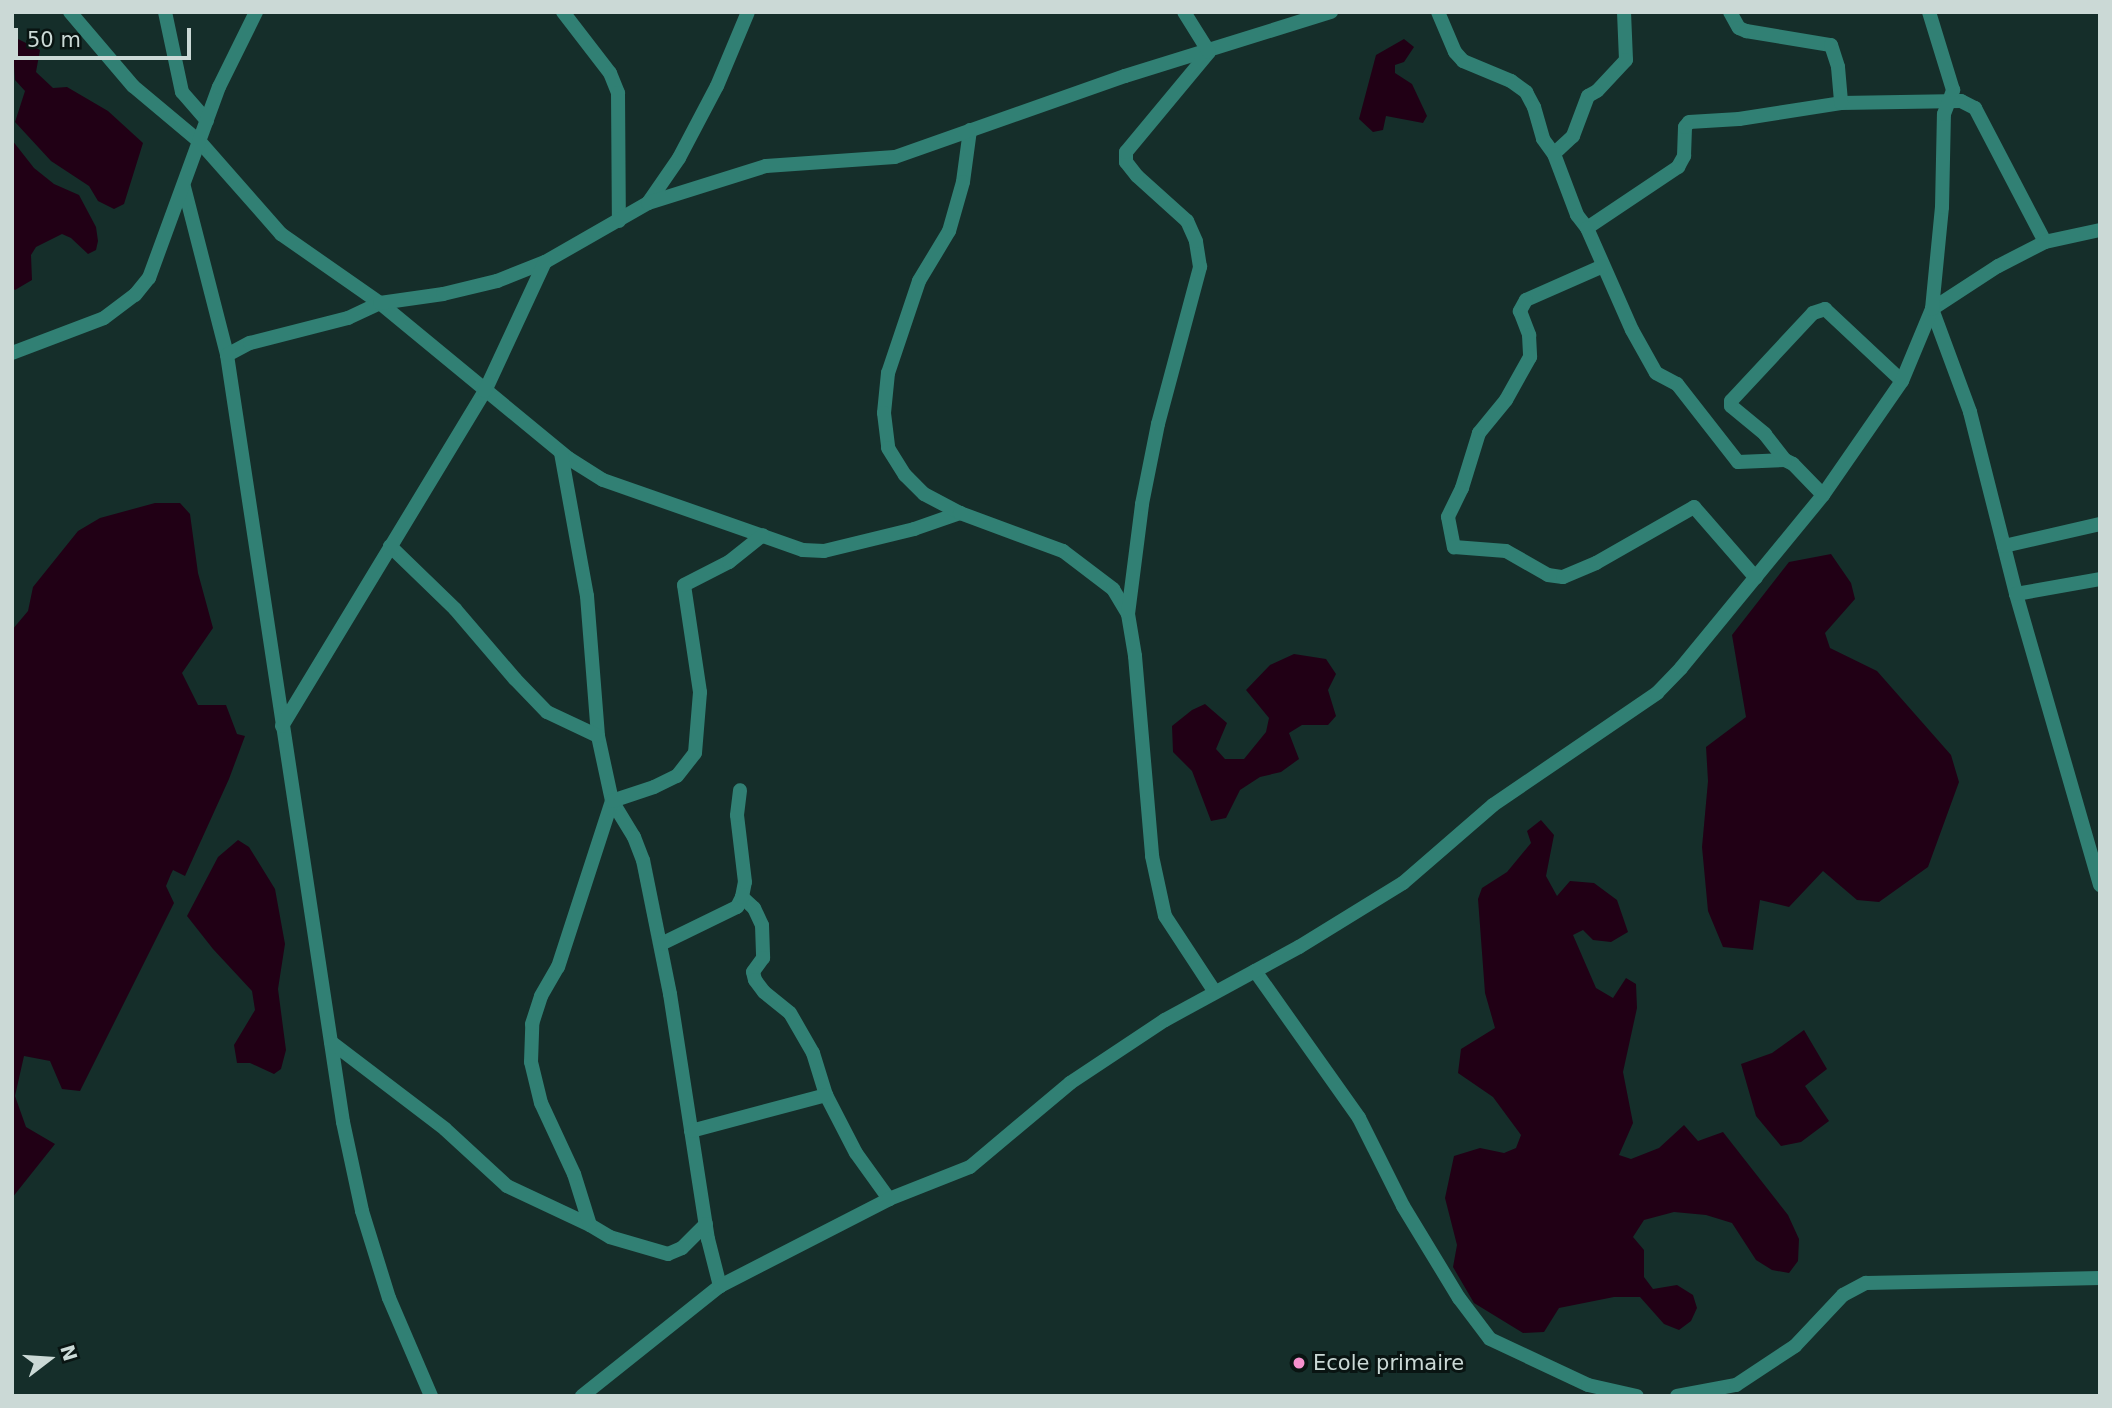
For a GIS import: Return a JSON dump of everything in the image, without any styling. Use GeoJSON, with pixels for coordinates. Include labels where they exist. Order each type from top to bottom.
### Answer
{"type":"FeatureCollection","features":[{"type":"Feature","properties":{"kind":"street"},"geometry":{"type":"LineString","coordinates":[[71,12],[133,86],[200,142],[281,234],[380,303],[561,453],[603,480],[803,550],[824,551],[914,529],[960,513]]}},
{"type":"Feature","properties":{"kind":"street"},"geometry":{"type":"LineString","coordinates":[[165,12],[182,92],[207,121]]}},
{"type":"Feature","properties":{"kind":"street"},"geometry":{"type":"LineString","coordinates":[[12,353],[104,317],[135,295],[149,278],[219,88],[256,12]]}},
{"type":"Feature","properties":{"kind":"street"},"geometry":{"type":"LineString","coordinates":[[563,12],[610,73],[618,93],[619,221]]}},
{"type":"Feature","properties":{"kind":"street"},"geometry":{"type":"LineString","coordinates":[[648,202],[679,158],[718,86],[748,12]]}},
{"type":"Feature","properties":{"kind":"street"},"geometry":{"type":"LineString","coordinates":[[227,355],[250,343],[337,321],[380,303],[443,294],[497,281],[545,262],[648,202],[766,166],[895,157],[1125,76],[1331,12]]}},
{"type":"Feature","properties":{"kind":"street"},"geometry":{"type":"LineString","coordinates":[[1438,12],[1455,52],[1463,61],[1511,81],[1527,92],[1543,139],[1554,154],[1577,215],[1587,228],[1648,362],[1656,373],[1677,384],[1738,462],[1785,460]]}},
{"type":"Feature","properties":{"kind":"street"},"geometry":{"type":"LineString","coordinates":[[1554,154],[1573,136],[1588,96],[1597,91],[1626,60],[1624,12]]}},
{"type":"Feature","properties":{"kind":"street"},"geometry":{"type":"LineString","coordinates":[[1730,12],[1739,28],[1746,31],[1831,45],[1838,67],[1841,103]]}},
{"type":"Feature","properties":{"kind":"street"},"geometry":{"type":"LineString","coordinates":[[582,1396],[720,1286],[889,1199],[971,1167],[1070,1083],[1165,1020],[1255,971],[1403,883],[1493,805],[1657,693],[1681,668],[1823,495],[1902,381],[1932,309],[1942,207],[1944,114],[1950,102],[1952,80],[1929,12]]}},
{"type":"Feature","properties":{"kind":"street"},"geometry":{"type":"LineString","coordinates":[[1190,16],[1209,52]]}},
{"type":"Feature","properties":{"kind":"street"},"geometry":{"type":"LineString","coordinates":[[1209,52],[1126,152],[1126,162],[1137,176],[1187,221],[1196,241],[1200,267],[1142,504],[1128,614],[1135,656],[1152,856],[1165,916],[1215,992]]}},
{"type":"Feature","properties":{"kind":"street"},"geometry":{"type":"LineString","coordinates":[[1587,228],[1678,167],[1684,156],[1685,127],[1689,122],[1739,119],[1841,103],[1961,100],[1975,108],[2045,242]]}},
{"type":"Feature","properties":{"kind":"street"},"geometry":{"type":"LineString","coordinates":[[970,130],[963,182],[949,230],[919,281],[888,373],[884,413],[888,448],[905,475],[924,494],[960,513],[1063,551],[1113,590],[1128,614]]}},
{"type":"Feature","properties":{"kind":"street"},"geometry":{"type":"LineString","coordinates":[[184,187],[227,355],[343,1122],[362,1212],[390,1298],[431,1396]]}},
{"type":"Feature","properties":{"kind":"street"},"geometry":{"type":"LineString","coordinates":[[1932,309],[1998,266],[2045,242],[2100,229]]}},
{"type":"Feature","properties":{"kind":"street"},"geometry":{"type":"LineString","coordinates":[[282,726],[485,391],[545,262]]}},
{"type":"Feature","properties":{"kind":"street"},"geometry":{"type":"LineString","coordinates":[[1603,266],[1525,300],[1520,311],[1529,335],[1530,357],[1506,400],[1479,433],[1462,488],[1448,517],[1454,547],[1507,551],[1548,575],[1563,577],[1596,564],[1693,507],[1756,578]]}},
{"type":"Feature","properties":{"kind":"street"},"geometry":{"type":"LineString","coordinates":[[1823,495],[1793,464],[1785,460],[1765,435],[1731,406],[1731,401],[1813,313],[1825,309],[1902,381]]}},
{"type":"Feature","properties":{"kind":"street"},"geometry":{"type":"LineString","coordinates":[[1932,309],[1970,412],[2016,594],[2100,886]]}},
{"type":"Feature","properties":{"kind":"street"},"geometry":{"type":"LineString","coordinates":[[561,453],[587,596],[597,700],[597,736],[612,801],[634,837],[643,860],[661,944],[706,1224],[720,1286]]}},
{"type":"Feature","properties":{"kind":"street"},"geometry":{"type":"LineString","coordinates":[[2004,546],[2100,524]]}},
{"type":"Feature","properties":{"kind":"street"},"geometry":{"type":"LineString","coordinates":[[612,801],[677,776],[695,754],[700,692],[684,585],[729,562],[763,535]]}},
{"type":"Feature","properties":{"kind":"street"},"geometry":{"type":"LineString","coordinates":[[390,546],[456,609],[515,679],[547,712],[597,736]]}},
{"type":"Feature","properties":{"kind":"street"},"geometry":{"type":"LineString","coordinates":[[2016,594],[2100,579]]}},
{"type":"Feature","properties":{"kind":"street"},"geometry":{"type":"LineString","coordinates":[[661,944],[737,907],[743,897],[737,815],[740,790]]}},
{"type":"Feature","properties":{"kind":"street"},"geometry":{"type":"LineString","coordinates":[[590,1225],[574,1174],[541,1103],[531,1062],[532,1024],[541,996],[558,967],[612,801]]}},
{"type":"Feature","properties":{"kind":"street"},"geometry":{"type":"LineString","coordinates":[[743,897],[754,908],[762,925],[763,958],[752,972],[755,980],[764,992],[790,1013],[813,1053],[826,1095],[856,1153],[889,1199]]}},
{"type":"Feature","properties":{"kind":"street"},"geometry":{"type":"LineString","coordinates":[[1255,971],[1359,1118],[1403,1206],[1460,1298],[1490,1339],[1588,1385],[1637,1396]]}},
{"type":"Feature","properties":{"kind":"street"},"geometry":{"type":"LineString","coordinates":[[331,1042],[445,1129],[507,1186],[610,1237],[668,1254],[682,1248],[706,1224]]}},
{"type":"Feature","properties":{"kind":"street"},"geometry":{"type":"LineString","coordinates":[[691,1131],[826,1095]]}},
{"type":"Feature","properties":{"kind":"street"},"geometry":{"type":"LineString","coordinates":[[1676,1396],[1736,1385],[1795,1346],[1843,1295],[1866,1283],[2100,1278]]}},
{"type":"Feature","properties":{"kind":"shaded area"},"geometry":{"type":"Polygon","coordinates":[[[12,36],[40,50],[36,72],[53,88],[67,87],[108,111],[143,143],[124,204],[114,209],[98,201],[89,186],[51,161],[15,122],[25,91],[15,80],[12,36]]]}},
{"type":"Feature","properties":{"kind":"shaded area"},"geometry":{"type":"Polygon","coordinates":[[[1404,39],[1414,47],[1404,62],[1395,65],[1395,73],[1412,84],[1427,116],[1423,123],[1386,116],[1383,130],[1373,132],[1359,119],[1376,55],[1404,39]]]}},
{"type":"Feature","properties":{"kind":"shaded area"},"geometry":{"type":"Polygon","coordinates":[[[12,140],[34,168],[54,184],[79,195],[96,227],[98,241],[96,250],[88,254],[71,238],[62,234],[36,247],[31,255],[32,280],[15,290],[12,287],[12,140]]]}},
{"type":"Feature","properties":{"kind":"shaded area"},"geometry":{"type":"Polygon","coordinates":[[[155,503],[180,503],[190,514],[198,573],[213,628],[182,673],[198,705],[226,705],[237,734],[245,736],[229,779],[185,876],[173,870],[171,874],[166,886],[174,903],[80,1091],[62,1089],[50,1061],[24,1056],[15,1096],[26,1127],[55,1144],[12,1198],[12,630],[28,611],[33,587],[78,531],[100,518],[155,503]]]}},
{"type":"Feature","properties":{"kind":"shaded area"},"geometry":{"type":"Polygon","coordinates":[[[1831,554],[1851,583],[1855,599],[1825,633],[1830,648],[1877,671],[1951,755],[1959,782],[1928,867],[1879,902],[1857,900],[1823,871],[1789,907],[1760,900],[1753,950],[1723,947],[1708,911],[1702,847],[1708,781],[1706,747],[1746,717],[1732,635],[1789,562],[1831,554]]]}},
{"type":"Feature","properties":{"kind":"shaded area"},"geometry":{"type":"Polygon","coordinates":[[[1294,654],[1326,659],[1336,674],[1328,690],[1336,716],[1328,725],[1302,725],[1289,733],[1299,759],[1281,772],[1260,777],[1240,790],[1226,818],[1211,821],[1192,771],[1173,752],[1172,726],[1192,710],[1205,704],[1227,723],[1216,749],[1225,759],[1244,759],[1266,732],[1269,718],[1246,690],[1270,665],[1294,654]]]}},
{"type":"Feature","properties":{"kind":"shaded area"},"geometry":{"type":"Polygon","coordinates":[[[1541,820],[1554,835],[1546,876],[1557,896],[1570,881],[1594,883],[1617,900],[1628,932],[1611,942],[1593,940],[1583,930],[1573,935],[1596,988],[1613,998],[1626,978],[1636,984],[1637,1008],[1623,1072],[1633,1123],[1619,1155],[1631,1159],[1659,1148],[1684,1125],[1698,1141],[1723,1132],[1788,1215],[1799,1239],[1798,1261],[1789,1273],[1772,1270],[1756,1260],[1732,1223],[1706,1215],[1674,1212],[1644,1220],[1633,1237],[1644,1250],[1644,1277],[1653,1289],[1677,1285],[1693,1295],[1697,1308],[1691,1321],[1679,1330],[1664,1324],[1640,1297],[1614,1297],[1559,1308],[1544,1332],[1523,1333],[1474,1303],[1453,1267],[1457,1245],[1445,1198],[1454,1156],[1480,1148],[1504,1153],[1516,1148],[1521,1135],[1493,1097],[1458,1073],[1461,1049],[1495,1028],[1485,993],[1478,899],[1482,888],[1507,872],[1531,843],[1527,831],[1541,820]]]}},
{"type":"Feature","properties":{"kind":"shaded area"},"geometry":{"type":"Polygon","coordinates":[[[238,840],[249,847],[275,889],[285,944],[278,989],[286,1050],[281,1069],[274,1074],[250,1063],[237,1063],[234,1045],[255,1010],[252,991],[187,916],[218,857],[238,840]]]}},
{"type":"Feature","properties":{"kind":"shaded area"},"geometry":{"type":"Polygon","coordinates":[[[1804,1030],[1827,1069],[1805,1086],[1829,1121],[1801,1142],[1781,1146],[1756,1116],[1741,1064],[1772,1053],[1804,1030]]]}},
{"type":"Feature","properties":{"kind":"place","name":"Ecole primaire"},"geometry":{"type":"Point","coordinates":[1299,1363]}}]}
